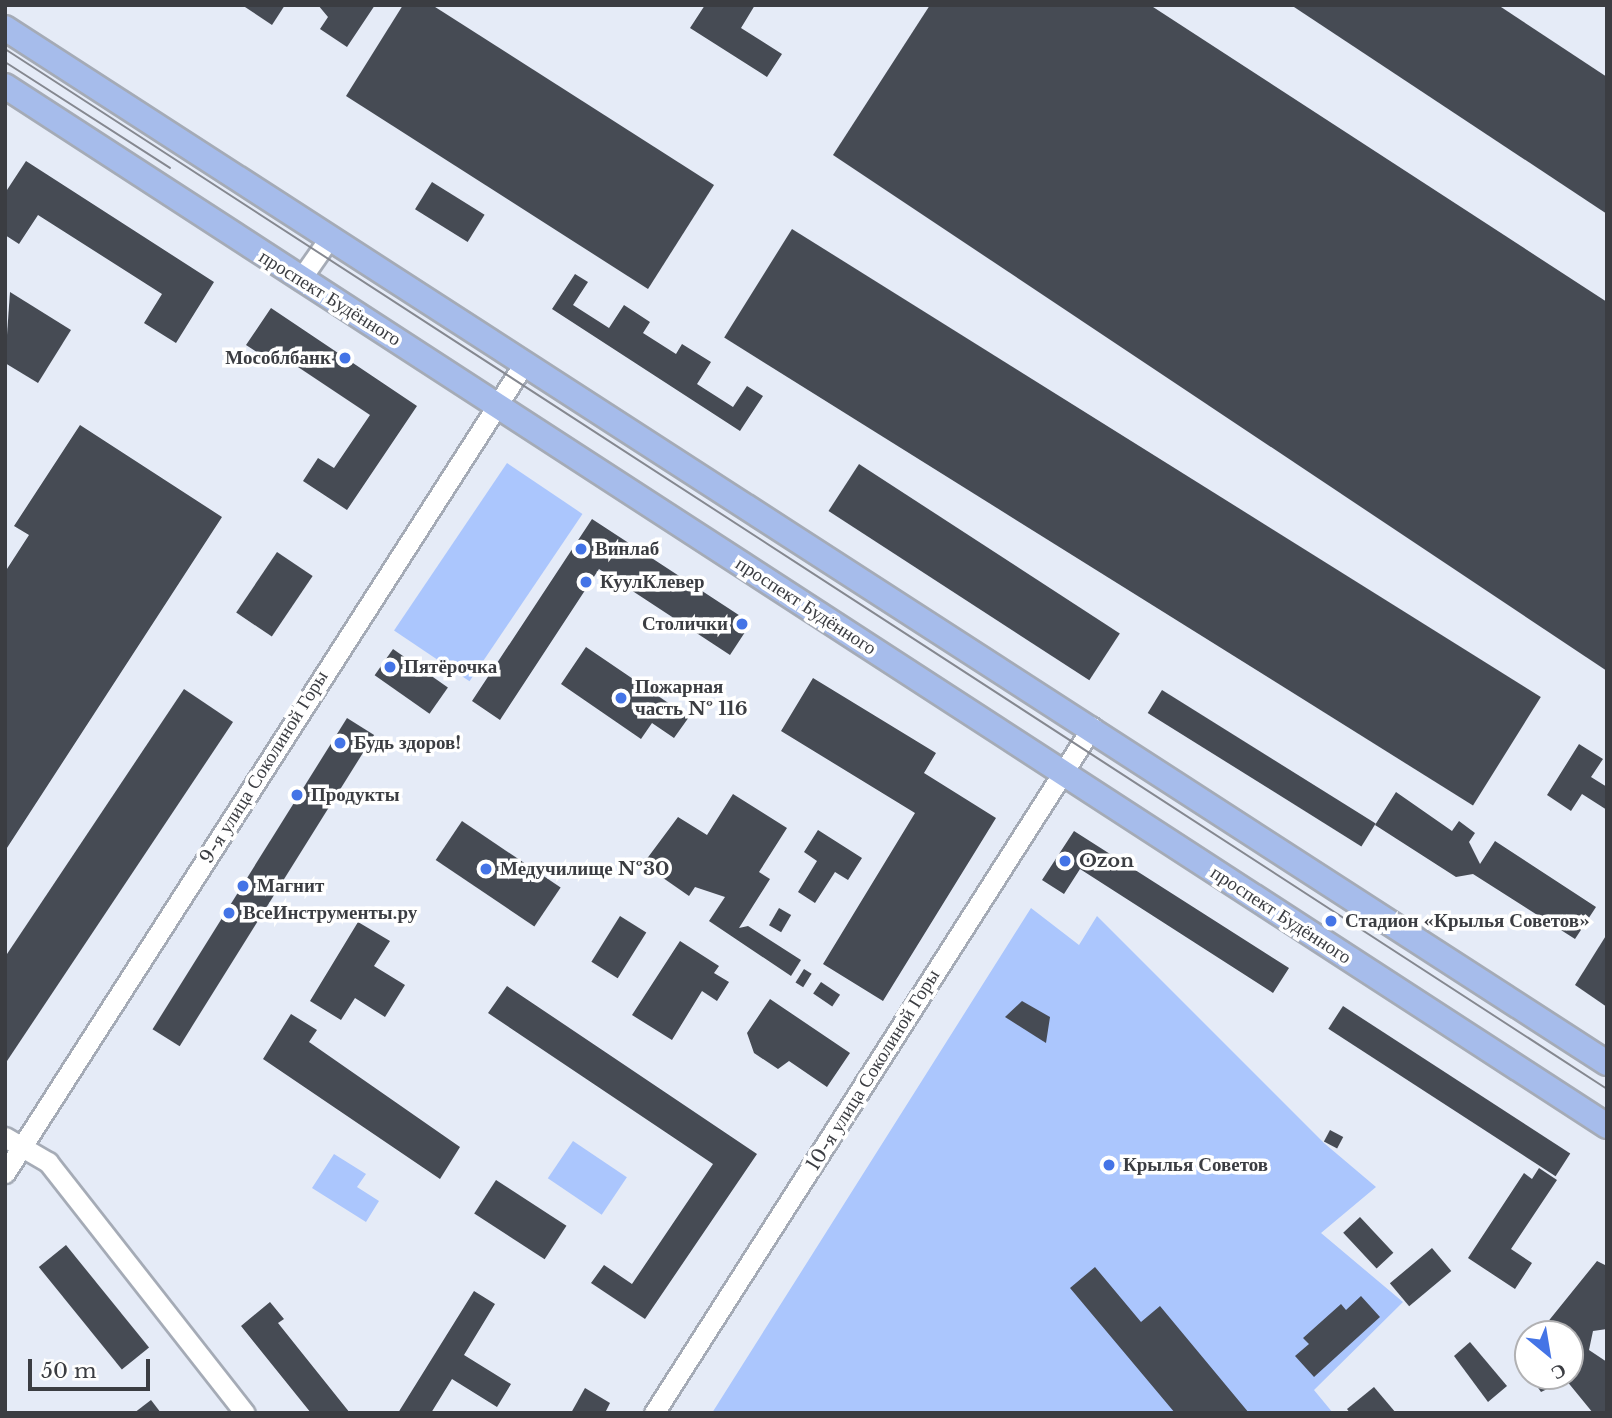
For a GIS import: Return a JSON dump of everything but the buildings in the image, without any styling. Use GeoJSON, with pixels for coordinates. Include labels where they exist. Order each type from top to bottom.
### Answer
{"type":"FeatureCollection","features":[{"type":"Feature","properties":{"kind":"main road"},"geometry":{"type":"LineString","coordinates":[[5,28],[1092,727],[1607,1063]]}},
{"type":"Feature","properties":{"kind":"main road","name":"проспект Будённого"},"geometry":{"type":"LineString","coordinates":[[5,86],[1607,1126]]}},
{"type":"Feature","properties":{"kind":"street"},"geometry":{"type":"LineString","coordinates":[[300,280],[330,236]]}},
{"type":"Feature","properties":{"kind":"street","name":"9-я улица Соколиной Горы"},"geometry":{"type":"LineString","coordinates":[[5,1173],[14,1142],[525,362]]}},
{"type":"Feature","properties":{"kind":"street","name":"10-я улица Соколиной Горы"},"geometry":{"type":"LineString","coordinates":[[654,1413],[1092,727]]}},
{"type":"Feature","properties":{"kind":"street"},"geometry":{"type":"LineString","coordinates":[[14,1142],[48,1162],[245,1413]]}},
{"type":"Feature","properties":{"kind":"shaded area"},"geometry":{"type":"Polygon","coordinates":[[[507,463],[582,514],[469,681],[394,630],[507,463]]]}},
{"type":"Feature","properties":{"kind":"shaded area","name":"Крылья Советов"},"geometry":{"type":"Polygon","coordinates":[[[1031,908],[1079,945],[1097,916],[1324,1143],[1376,1187],[1321,1233],[1403,1302],[1314,1390],[1333,1413],[712,1413],[1031,908]]]}},
{"type":"Feature","properties":{"kind":"shaded area"},"geometry":{"type":"Polygon","coordinates":[[[573,1141],[627,1177],[602,1215],[548,1178],[573,1141]]]}},
{"type":"Feature","properties":{"kind":"shaded area"},"geometry":{"type":"Polygon","coordinates":[[[334,1154],[366,1174],[357,1187],[379,1201],[366,1222],[312,1188],[334,1154]]]}},
{"type":"Feature","properties":{"kind":"tram line"},"geometry":{"type":"LineString","coordinates":[[5,49],[1607,1089]]}},
{"type":"Feature","properties":{"kind":"tram line"},"geometry":{"type":"LineString","coordinates":[[5,62],[170,168]]}},
{"type":"Feature","properties":{"kind":"place","name":"Мособлбанк"},"geometry":{"type":"Point","coordinates":[345,358]}},
{"type":"Feature","properties":{"kind":"place","name":"Винлаб"},"geometry":{"type":"Point","coordinates":[581,549]}},
{"type":"Feature","properties":{"kind":"place","name":"КуулКлевер"},"geometry":{"type":"Point","coordinates":[586,582]}},
{"type":"Feature","properties":{"kind":"place","name":"Столички"},"geometry":{"type":"Point","coordinates":[742,624]}},
{"type":"Feature","properties":{"kind":"place","name":"Пятёрочка"},"geometry":{"type":"Point","coordinates":[390,667]}},
{"type":"Feature","properties":{"kind":"place","name":"Пожарная часть № 116"},"geometry":{"type":"Point","coordinates":[621,698]}},
{"type":"Feature","properties":{"kind":"place","name":"Будь здоров!"},"geometry":{"type":"Point","coordinates":[340,743]}},
{"type":"Feature","properties":{"kind":"place","name":"Продукты"},"geometry":{"type":"Point","coordinates":[297,795]}},
{"type":"Feature","properties":{"kind":"place","name":"Ozon"},"geometry":{"type":"Point","coordinates":[1065,861]}},
{"type":"Feature","properties":{"kind":"place","name":"Медучилище №30"},"geometry":{"type":"Point","coordinates":[486,869]}},
{"type":"Feature","properties":{"kind":"place","name":"Магнит"},"geometry":{"type":"Point","coordinates":[243,886]}},
{"type":"Feature","properties":{"kind":"place","name":"ВсеИнструменты.ру"},"geometry":{"type":"Point","coordinates":[229,913]}},
{"type":"Feature","properties":{"kind":"place","name":"Стадион «Крылья Советов»"},"geometry":{"type":"Point","coordinates":[1331,921]}},
{"type":"Feature","properties":{"kind":"place","name":"Крылья Советов"},"geometry":{"type":"Point","coordinates":[1109,1165]}}]}
